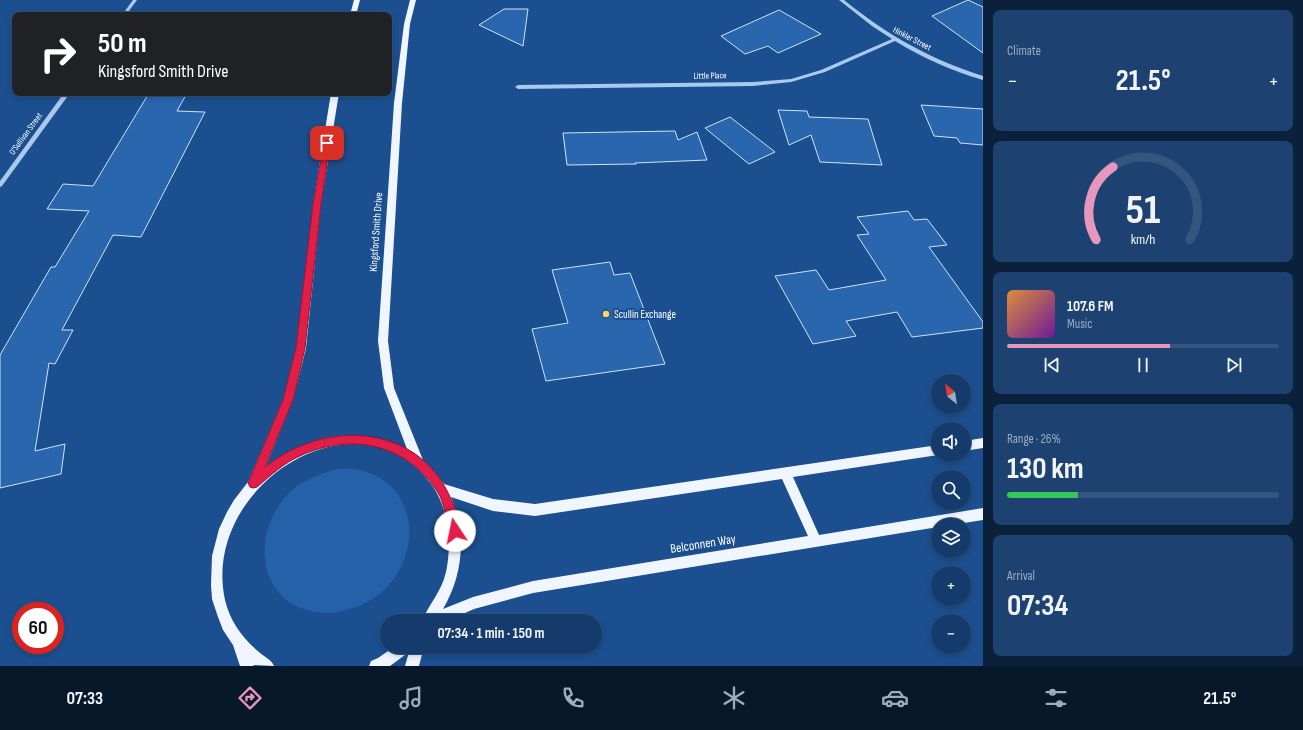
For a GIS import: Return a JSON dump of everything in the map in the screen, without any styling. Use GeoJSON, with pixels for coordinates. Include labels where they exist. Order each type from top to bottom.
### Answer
{"type":"FeatureCollection","features":[{"type":"Feature","properties":{"kind":"main road"},"geometry":{"type":"LineString","coordinates":[[354,12],[357,0]]}},
{"type":"Feature","properties":{"kind":"main road","name":"Kingsford Smith Drive"},"geometry":{"type":"LineString","coordinates":[[412,0],[407,24],[398,103],[383,341],[389,388],[418,462]]}},
{"type":"Feature","properties":{"kind":"main road"},"geometry":{"type":"LineString","coordinates":[[267,666],[255,659],[240,644],[227,625],[219,603],[216,581],[217,558],[223,535],[232,513],[253,483],[288,400],[301,348],[317,204],[335,96]]}},
{"type":"Feature","properties":{"kind":"main road"},"geometry":{"type":"LineString","coordinates":[[253,483],[278,463],[298,451],[319,444],[340,440],[362,440],[382,443],[401,451],[418,462],[431,474],[442,489],[452,516],[455,531],[455,554],[451,578],[434,614]]}},
{"type":"Feature","properties":{"kind":"main road"},"geometry":{"type":"LineString","coordinates":[[971,445],[983,443]]}},
{"type":"Feature","properties":{"kind":"main road"},"geometry":{"type":"LineString","coordinates":[[442,489],[492,505],[535,510],[931,451]]}},
{"type":"Feature","properties":{"kind":"main road"},"geometry":{"type":"LineString","coordinates":[[785,473],[816,541]]}},
{"type":"Feature","properties":{"kind":"main road","name":"Belconnen Way"},"geometry":{"type":"LineString","coordinates":[[447,614],[473,603],[534,587],[983,514]]}},
{"type":"Feature","properties":{"kind":"main road"},"geometry":{"type":"LineString","coordinates":[[240,644],[247,666]]}},
{"type":"Feature","properties":{"kind":"main road"},"geometry":{"type":"LineString","coordinates":[[376,666],[395,654]]}},
{"type":"Feature","properties":{"kind":"main road"},"geometry":{"type":"LineString","coordinates":[[412,666],[415,654]]}},
{"type":"Feature","properties":{"kind":"street"},"geometry":{"type":"LineString","coordinates":[[126,12],[135,0]]}},
{"type":"Feature","properties":{"kind":"street","name":"Hinkler Street"},"geometry":{"type":"LineString","coordinates":[[841,0],[862,18],[894,40],[954,68],[983,78]]}},
{"type":"Feature","properties":{"kind":"street","name":"Little Place"},"geometry":{"type":"LineString","coordinates":[[518,87],[753,84],[791,80],[823,71],[894,40]]}},
{"type":"Feature","properties":{"kind":"street","name":"O'Sullivan Street"},"geometry":{"type":"LineString","coordinates":[[0,185],[65,96]]}},
{"type":"Feature","properties":{"kind":"shaded area"},"geometry":{"type":"Polygon","coordinates":[[[336,469],[360,470],[380,478],[395,491],[405,507],[409,526],[408,545],[402,564],[392,581],[377,596],[354,608],[338,612],[324,613],[310,611],[296,606],[284,598],[274,586],[268,573],[265,558],[265,543],[268,528],[274,514],[282,501],[292,490],[308,480],[336,469]]]}},
{"type":"Feature","properties":{"kind":"building"},"geometry":{"type":"Polygon","coordinates":[[[968,0],[983,7],[983,53],[932,16],[968,0]]]}},
{"type":"Feature","properties":{"kind":"building"},"geometry":{"type":"Polygon","coordinates":[[[504,9],[528,9],[523,46],[479,25],[504,9]]]}},
{"type":"Feature","properties":{"kind":"building"},"geometry":{"type":"Polygon","coordinates":[[[779,10],[821,34],[778,53],[768,46],[745,54],[721,36],[779,10]]]}},
{"type":"Feature","properties":{"kind":"building"},"geometry":{"type":"Polygon","coordinates":[[[147,96],[185,96],[177,111],[205,112],[141,237],[113,235],[62,330],[73,330],[55,364],[49,363],[35,451],[65,444],[61,474],[0,488],[0,355],[51,267],[55,267],[89,211],[47,209],[63,184],[93,186],[147,96]]]}},
{"type":"Feature","properties":{"kind":"building"},"geometry":{"type":"Polygon","coordinates":[[[921,105],[983,109],[983,145],[960,143],[957,138],[934,136],[921,105]]]}},
{"type":"Feature","properties":{"kind":"building"},"geometry":{"type":"Polygon","coordinates":[[[778,110],[807,111],[809,117],[868,119],[882,165],[820,162],[811,135],[789,145],[778,110]]]}},
{"type":"Feature","properties":{"kind":"building"},"geometry":{"type":"Polygon","coordinates":[[[730,117],[775,152],[749,164],[705,128],[730,117]]]}},
{"type":"Feature","properties":{"kind":"building"},"geometry":{"type":"Polygon","coordinates":[[[675,131],[678,140],[697,132],[707,160],[635,163],[636,164],[567,165],[563,133],[675,131]]]}},
{"type":"Feature","properties":{"kind":"building"},"geometry":{"type":"Polygon","coordinates":[[[908,211],[914,220],[927,219],[947,245],[929,247],[983,322],[983,328],[912,337],[897,312],[846,321],[856,336],[813,344],[775,276],[816,270],[829,290],[886,280],[857,235],[869,234],[857,217],[908,211]]]}},
{"type":"Feature","properties":{"kind":"building","name":"Scullin Exchange"},"geometry":{"type":"Polygon","coordinates":[[[610,262],[614,275],[630,273],[665,364],[546,381],[532,329],[568,323],[552,270],[610,262]]]}},
{"type":"Feature","properties":{"kind":"place","name":"Scullin Exchange"},"geometry":{"type":"Point","coordinates":[606,314]}},
{"type":"Feature","properties":{"kind":"route"},"geometry":{"type":"LineString","coordinates":[[327,143],[317,204],[301,348],[288,400],[253,483],[278,463],[298,451],[319,444],[340,440],[362,440],[382,443],[401,451],[418,462],[431,474],[442,489],[450,509],[455,531]]}}]}
